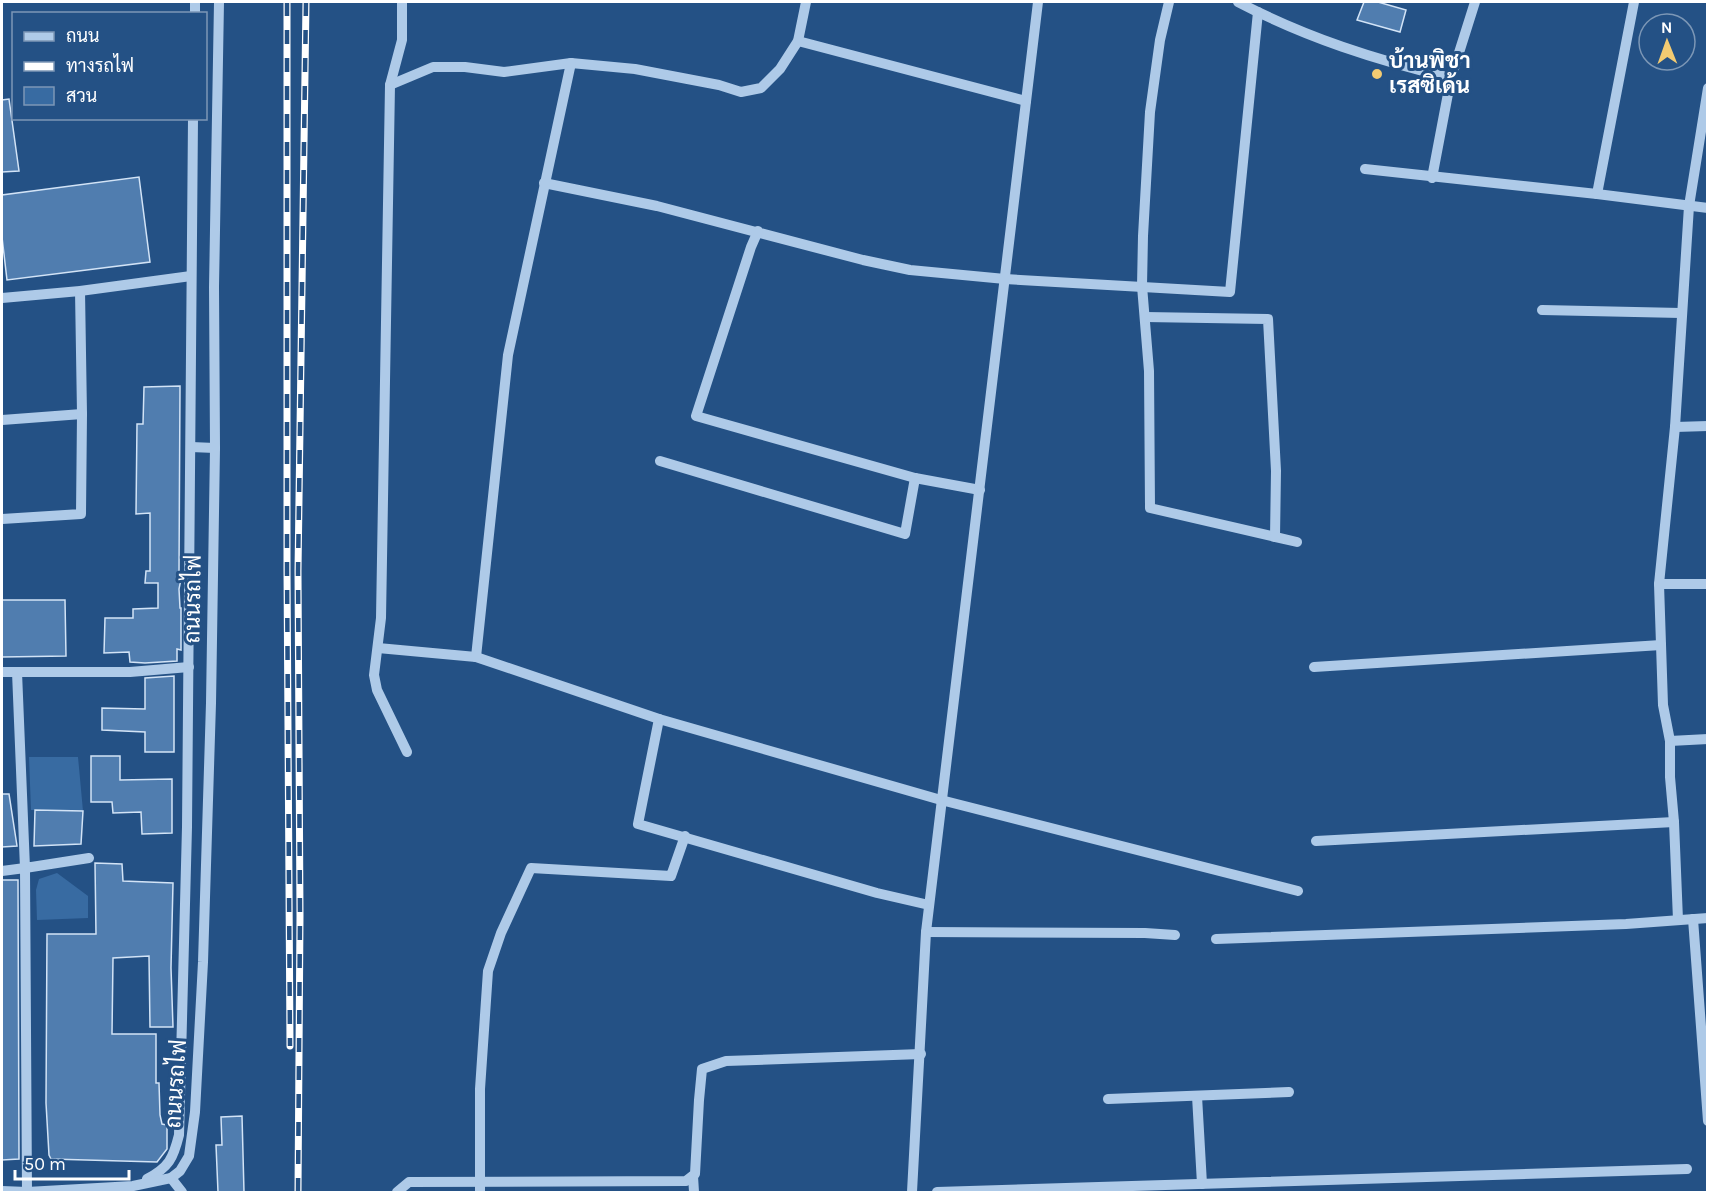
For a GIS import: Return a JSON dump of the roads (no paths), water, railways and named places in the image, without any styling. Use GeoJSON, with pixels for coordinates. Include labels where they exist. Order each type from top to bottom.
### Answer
{"type":"FeatureCollection","features":[{"type":"Feature","properties":{"kind":"street","name":"ถนนรถไฟ"},"geometry":{"type":"LineString","coordinates":[[171,1178],[180,1171],[189,1156],[195,1112],[204,951],[215,447],[214,287],[219,2]]}},
{"type":"Feature","properties":{"kind":"street"},"geometry":{"type":"LineString","coordinates":[[402,2],[402,40],[390,85],[381,618],[374,675],[377,690],[407,752]]}},
{"type":"Feature","properties":{"kind":"street"},"geometry":{"type":"LineString","coordinates":[[390,85],[433,67],[504,72],[571,63],[635,69],[719,85],[741,92],[761,88],[780,69],[798,41],[806,2]]}},
{"type":"Feature","properties":{"kind":"street"},"geometry":{"type":"LineString","coordinates":[[912,1192],[926,932],[1038,2]]}},
{"type":"Feature","properties":{"kind":"street"},"geometry":{"type":"LineString","coordinates":[[1169,2],[1160,40],[1150,112],[1142,286],[1149,370],[1150,508],[1297,542]]}},
{"type":"Feature","properties":{"kind":"street"},"geometry":{"type":"LineString","coordinates":[[1238,2],[1330,44],[1392,64],[1451,78]]}},
{"type":"Feature","properties":{"kind":"street"},"geometry":{"type":"LineString","coordinates":[[1432,177],[1451,78],[1475,2]]}},
{"type":"Feature","properties":{"kind":"street"},"geometry":{"type":"LineString","coordinates":[[1597,194],[1634,2]]}},
{"type":"Feature","properties":{"kind":"street"},"geometry":{"type":"LineString","coordinates":[[544,183],[657,206],[863,260],[910,270],[1005,279],[1230,292],[1258,12]]}},
{"type":"Feature","properties":{"kind":"street"},"geometry":{"type":"LineString","coordinates":[[798,41],[1026,101]]}},
{"type":"Feature","properties":{"kind":"street"},"geometry":{"type":"LineString","coordinates":[[476,657],[508,355],[571,63]]}},
{"type":"Feature","properties":{"kind":"street"},"geometry":{"type":"LineString","coordinates":[[1678,920],[1670,741],[1663,705],[1659,584],[1674,427],[1689,206],[1707,88]]}},
{"type":"Feature","properties":{"kind":"street","name":"ถนนรถไฟ"},"geometry":{"type":"LineString","coordinates":[[133,1186],[159,1173],[168,1165],[174,1155],[179,1135],[187,827],[193,120]]}},
{"type":"Feature","properties":{"kind":"street"},"geometry":{"type":"LineString","coordinates":[[1365,169],[1707,208]]}},
{"type":"Feature","properties":{"kind":"street"},"geometry":{"type":"LineString","coordinates":[[758,231],[696,416],[915,478],[980,490]]}},
{"type":"Feature","properties":{"kind":"street"},"geometry":{"type":"LineString","coordinates":[[2,298],[80,291],[191,276]]}},
{"type":"Feature","properties":{"kind":"street"},"geometry":{"type":"LineString","coordinates":[[2,519],[81,514],[80,291]]}},
{"type":"Feature","properties":{"kind":"street"},"geometry":{"type":"LineString","coordinates":[[1542,310],[1682,313]]}},
{"type":"Feature","properties":{"kind":"street"},"geometry":{"type":"LineString","coordinates":[[1145,317],[1268,320],[1276,471],[1275,537]]}},
{"type":"Feature","properties":{"kind":"street"},"geometry":{"type":"LineString","coordinates":[[2,420],[82,414]]}},
{"type":"Feature","properties":{"kind":"street"},"geometry":{"type":"LineString","coordinates":[[1674,427],[1707,426]]}},
{"type":"Feature","properties":{"kind":"street"},"geometry":{"type":"LineString","coordinates":[[191,447],[215,447]]}},
{"type":"Feature","properties":{"kind":"street"},"geometry":{"type":"LineString","coordinates":[[660,461],[906,534],[915,478]]}},
{"type":"Feature","properties":{"kind":"street"},"geometry":{"type":"LineString","coordinates":[[1659,584],[1707,584]]}},
{"type":"Feature","properties":{"kind":"street"},"geometry":{"type":"LineString","coordinates":[[1314,667],[1661,645]]}},
{"type":"Feature","properties":{"kind":"street"},"geometry":{"type":"LineString","coordinates":[[378,648],[476,657],[659,719],[941,800],[1298,891]]}},
{"type":"Feature","properties":{"kind":"street"},"geometry":{"type":"LineString","coordinates":[[2,672],[130,672],[189,667]]}},
{"type":"Feature","properties":{"kind":"street"},"geometry":{"type":"LineString","coordinates":[[17,672],[25,868],[27,1192]]}},
{"type":"Feature","properties":{"kind":"street"},"geometry":{"type":"LineString","coordinates":[[659,719],[638,824],[877,893],[929,905]]}},
{"type":"Feature","properties":{"kind":"street"},"geometry":{"type":"LineString","coordinates":[[1670,741],[1707,739]]}},
{"type":"Feature","properties":{"kind":"street"},"geometry":{"type":"LineString","coordinates":[[1316,840],[1674,822]]}},
{"type":"Feature","properties":{"kind":"street"},"geometry":{"type":"LineString","coordinates":[[479,1188],[480,1089],[488,971],[501,933],[531,868],[671,876],[684,836]]}},
{"type":"Feature","properties":{"kind":"street"},"geometry":{"type":"LineString","coordinates":[[2,871],[89,858]]}},
{"type":"Feature","properties":{"kind":"street"},"geometry":{"type":"LineString","coordinates":[[1216,939],[1626,924],[1707,918]]}},
{"type":"Feature","properties":{"kind":"street"},"geometry":{"type":"LineString","coordinates":[[1693,920],[1707,1121]]}},
{"type":"Feature","properties":{"kind":"street"},"geometry":{"type":"LineString","coordinates":[[926,932],[1175,935]]}},
{"type":"Feature","properties":{"kind":"street"},"geometry":{"type":"LineString","coordinates":[[694,1192],[693,1176],[695,1174],[702,1068],[726,1062],[921,1054]]}},
{"type":"Feature","properties":{"kind":"street"},"geometry":{"type":"LineString","coordinates":[[1108,1099],[1289,1092]]}},
{"type":"Feature","properties":{"kind":"street"},"geometry":{"type":"LineString","coordinates":[[1197,1096],[1202,1184]]}},
{"type":"Feature","properties":{"kind":"street"},"geometry":{"type":"LineString","coordinates":[[937,1192],[1687,1169]]}},
{"type":"Feature","properties":{"kind":"street"},"geometry":{"type":"LineString","coordinates":[[397,1192],[409,1182],[479,1188],[589,1187],[686,1181],[693,1176]]}},
{"type":"Feature","properties":{"kind":"street"},"geometry":{"type":"LineString","coordinates":[[2,1191],[27,1192],[133,1186],[171,1178],[182,1192]]}},
{"type":"Feature","properties":{"kind":"railway"},"geometry":{"type":"LineString","coordinates":[[287,2],[290,1046]]}},
{"type":"Feature","properties":{"kind":"railway"},"geometry":{"type":"LineString","coordinates":[[298,1192],[300,916],[298,571],[306,2]]}},
{"type":"Feature","properties":{"kind":"place","name":"บ้านพิชา เรสซิเด้น"},"geometry":{"type":"Point","coordinates":[1377,74]}}]}
